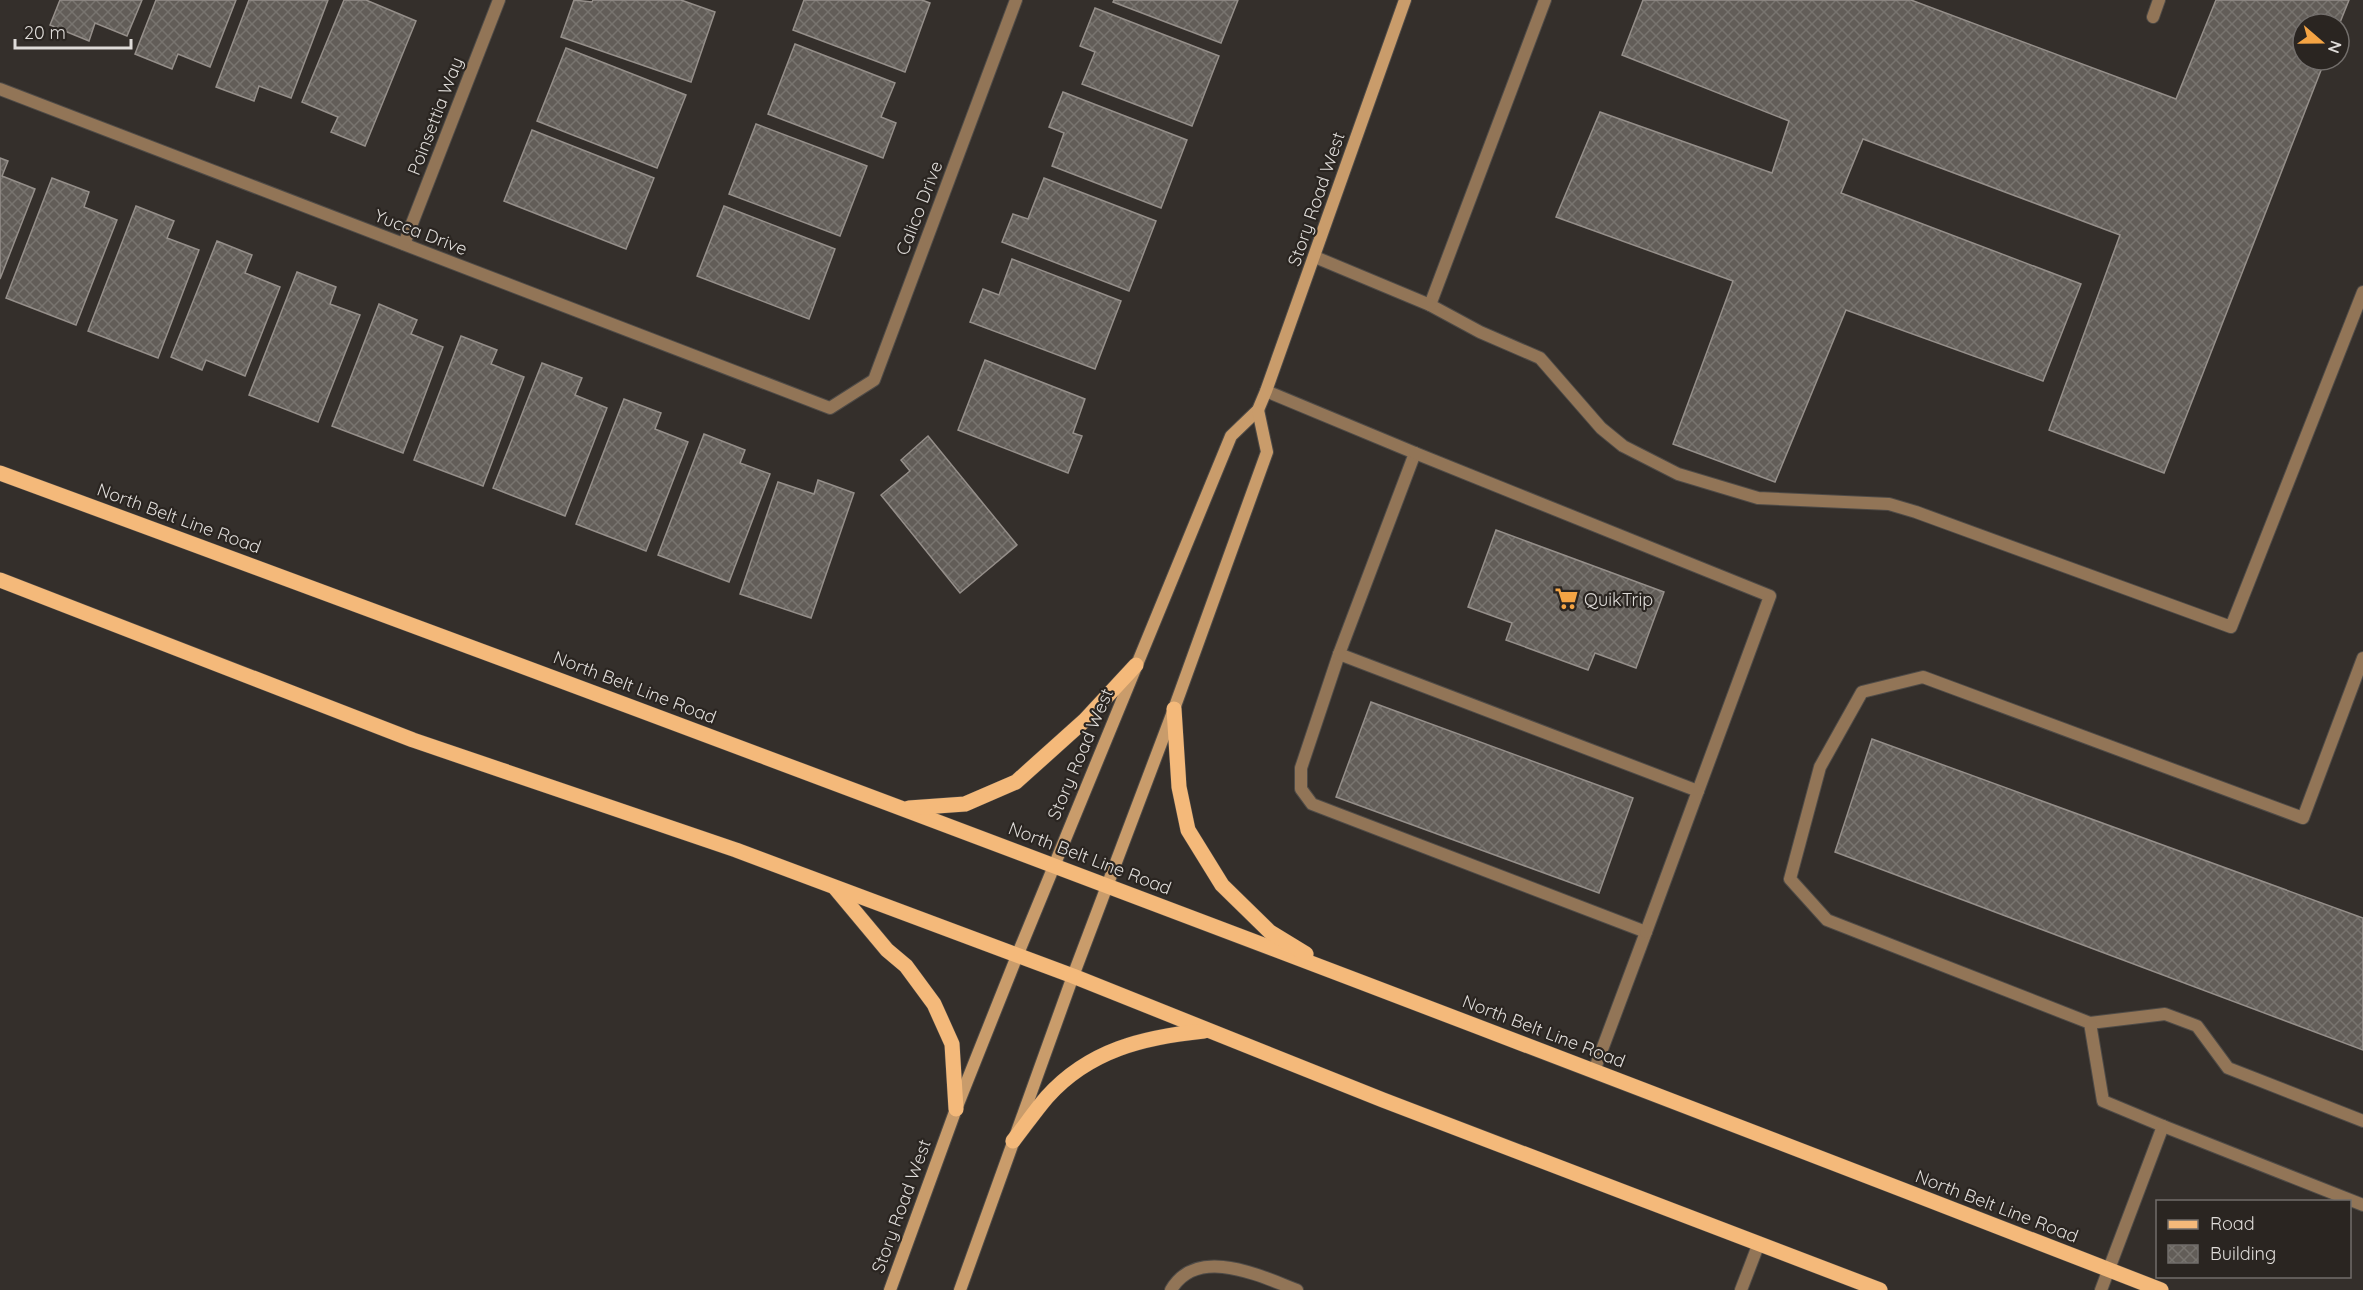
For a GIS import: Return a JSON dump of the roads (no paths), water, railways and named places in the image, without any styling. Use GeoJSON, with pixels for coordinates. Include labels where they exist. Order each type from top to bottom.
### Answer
{"type":"FeatureCollection","features":[{"type":"Feature","properties":{"kind":"main road","name":"North Belt Line Road"},"geometry":{"type":"LineString","coordinates":[[0,473],[449,638],[1053,865],[2161,1290]]}},
{"type":"Feature","properties":{"kind":"main road"},"geometry":{"type":"LineString","coordinates":[[0,580],[413,740],[736,850],[1072,976],[1208,1031],[1880,1290]]}},
{"type":"Feature","properties":{"kind":"main road"},"geometry":{"type":"LineString","coordinates":[[902,808],[965,804],[1016,782],[1085,720],[1136,665]]}},
{"type":"Feature","properties":{"kind":"main road"},"geometry":{"type":"LineString","coordinates":[[1174,709],[1179,787],[1188,830],[1222,885],[1269,932],[1340,974]]}},
{"type":"Feature","properties":{"kind":"main road"},"geometry":{"type":"LineString","coordinates":[[834,887],[887,950],[906,966],[934,1004],[952,1044],[956,1109]]}},
{"type":"Feature","properties":{"kind":"main road"},"geometry":{"type":"LineString","coordinates":[[1013,1141],[1047,1097],[1076,1071],[1099,1057],[1130,1044],[1162,1035],[1208,1031]]}},
{"type":"Feature","properties":{"kind":"street","name":"Poinsettia Way"},"geometry":{"type":"LineString","coordinates":[[404,244],[499,0]]}},
{"type":"Feature","properties":{"kind":"street","name":"Calico Drive"},"geometry":{"type":"LineString","coordinates":[[830,408],[874,380],[1016,0]]}},
{"type":"Feature","properties":{"kind":"street","name":"Story Road West"},"geometry":{"type":"LineString","coordinates":[[890,1290],[956,1109],[1053,865],[1231,436],[1258,410],[1266,391],[1405,0]]}},
{"type":"Feature","properties":{"kind":"street"},"geometry":{"type":"LineString","coordinates":[[1430,305],[1545,0]]}},
{"type":"Feature","properties":{"kind":"street"},"geometry":{"type":"LineString","coordinates":[[2153,17],[2159,0]]}},
{"type":"Feature","properties":{"kind":"street","name":"Yucca Drive"},"geometry":{"type":"LineString","coordinates":[[0,89],[830,408]]}},
{"type":"Feature","properties":{"kind":"street"},"geometry":{"type":"LineString","coordinates":[[1315,257],[1430,305],[1480,332],[1540,358],[1602,428],[1623,446],[1678,474],[1758,498],[1889,504],[2231,627],[2363,292]]}},
{"type":"Feature","properties":{"kind":"street"},"geometry":{"type":"LineString","coordinates":[[1266,391],[1770,596],[1594,1071]]}},
{"type":"Feature","properties":{"kind":"street"},"geometry":{"type":"LineString","coordinates":[[960,1290],[1072,976],[1174,709],[1267,452],[1258,410]]}},
{"type":"Feature","properties":{"kind":"street"},"geometry":{"type":"LineString","coordinates":[[1415,453],[1339,654],[1301,768],[1301,789],[1312,804],[1646,932]]}},
{"type":"Feature","properties":{"kind":"street"},"geometry":{"type":"LineString","coordinates":[[1339,654],[1698,791]]}},
{"type":"Feature","properties":{"kind":"street"},"geometry":{"type":"LineString","coordinates":[[2363,658],[2303,818],[1923,677],[1862,692],[1820,767],[1790,879],[1827,920],[2090,1023],[2165,1014],[2197,1026],[2229,1068],[2363,1120]]}},
{"type":"Feature","properties":{"kind":"street"},"geometry":{"type":"LineString","coordinates":[[2090,1023],[2103,1101],[2350,1200]]}},
{"type":"Feature","properties":{"kind":"street"},"geometry":{"type":"LineString","coordinates":[[2101,1290],[2163,1126]]}},
{"type":"Feature","properties":{"kind":"street"},"geometry":{"type":"LineString","coordinates":[[1741,1290],[1759,1243]]}},
{"type":"Feature","properties":{"kind":"street"},"geometry":{"type":"LineString","coordinates":[[1171,1290],[1177,1279],[1202,1267],[1237,1268],[1297,1290]]}},
{"type":"Feature","properties":{"kind":"place","name":"QuikTrip"},"geometry":{"type":"Point","coordinates":[1566,599]}}]}
